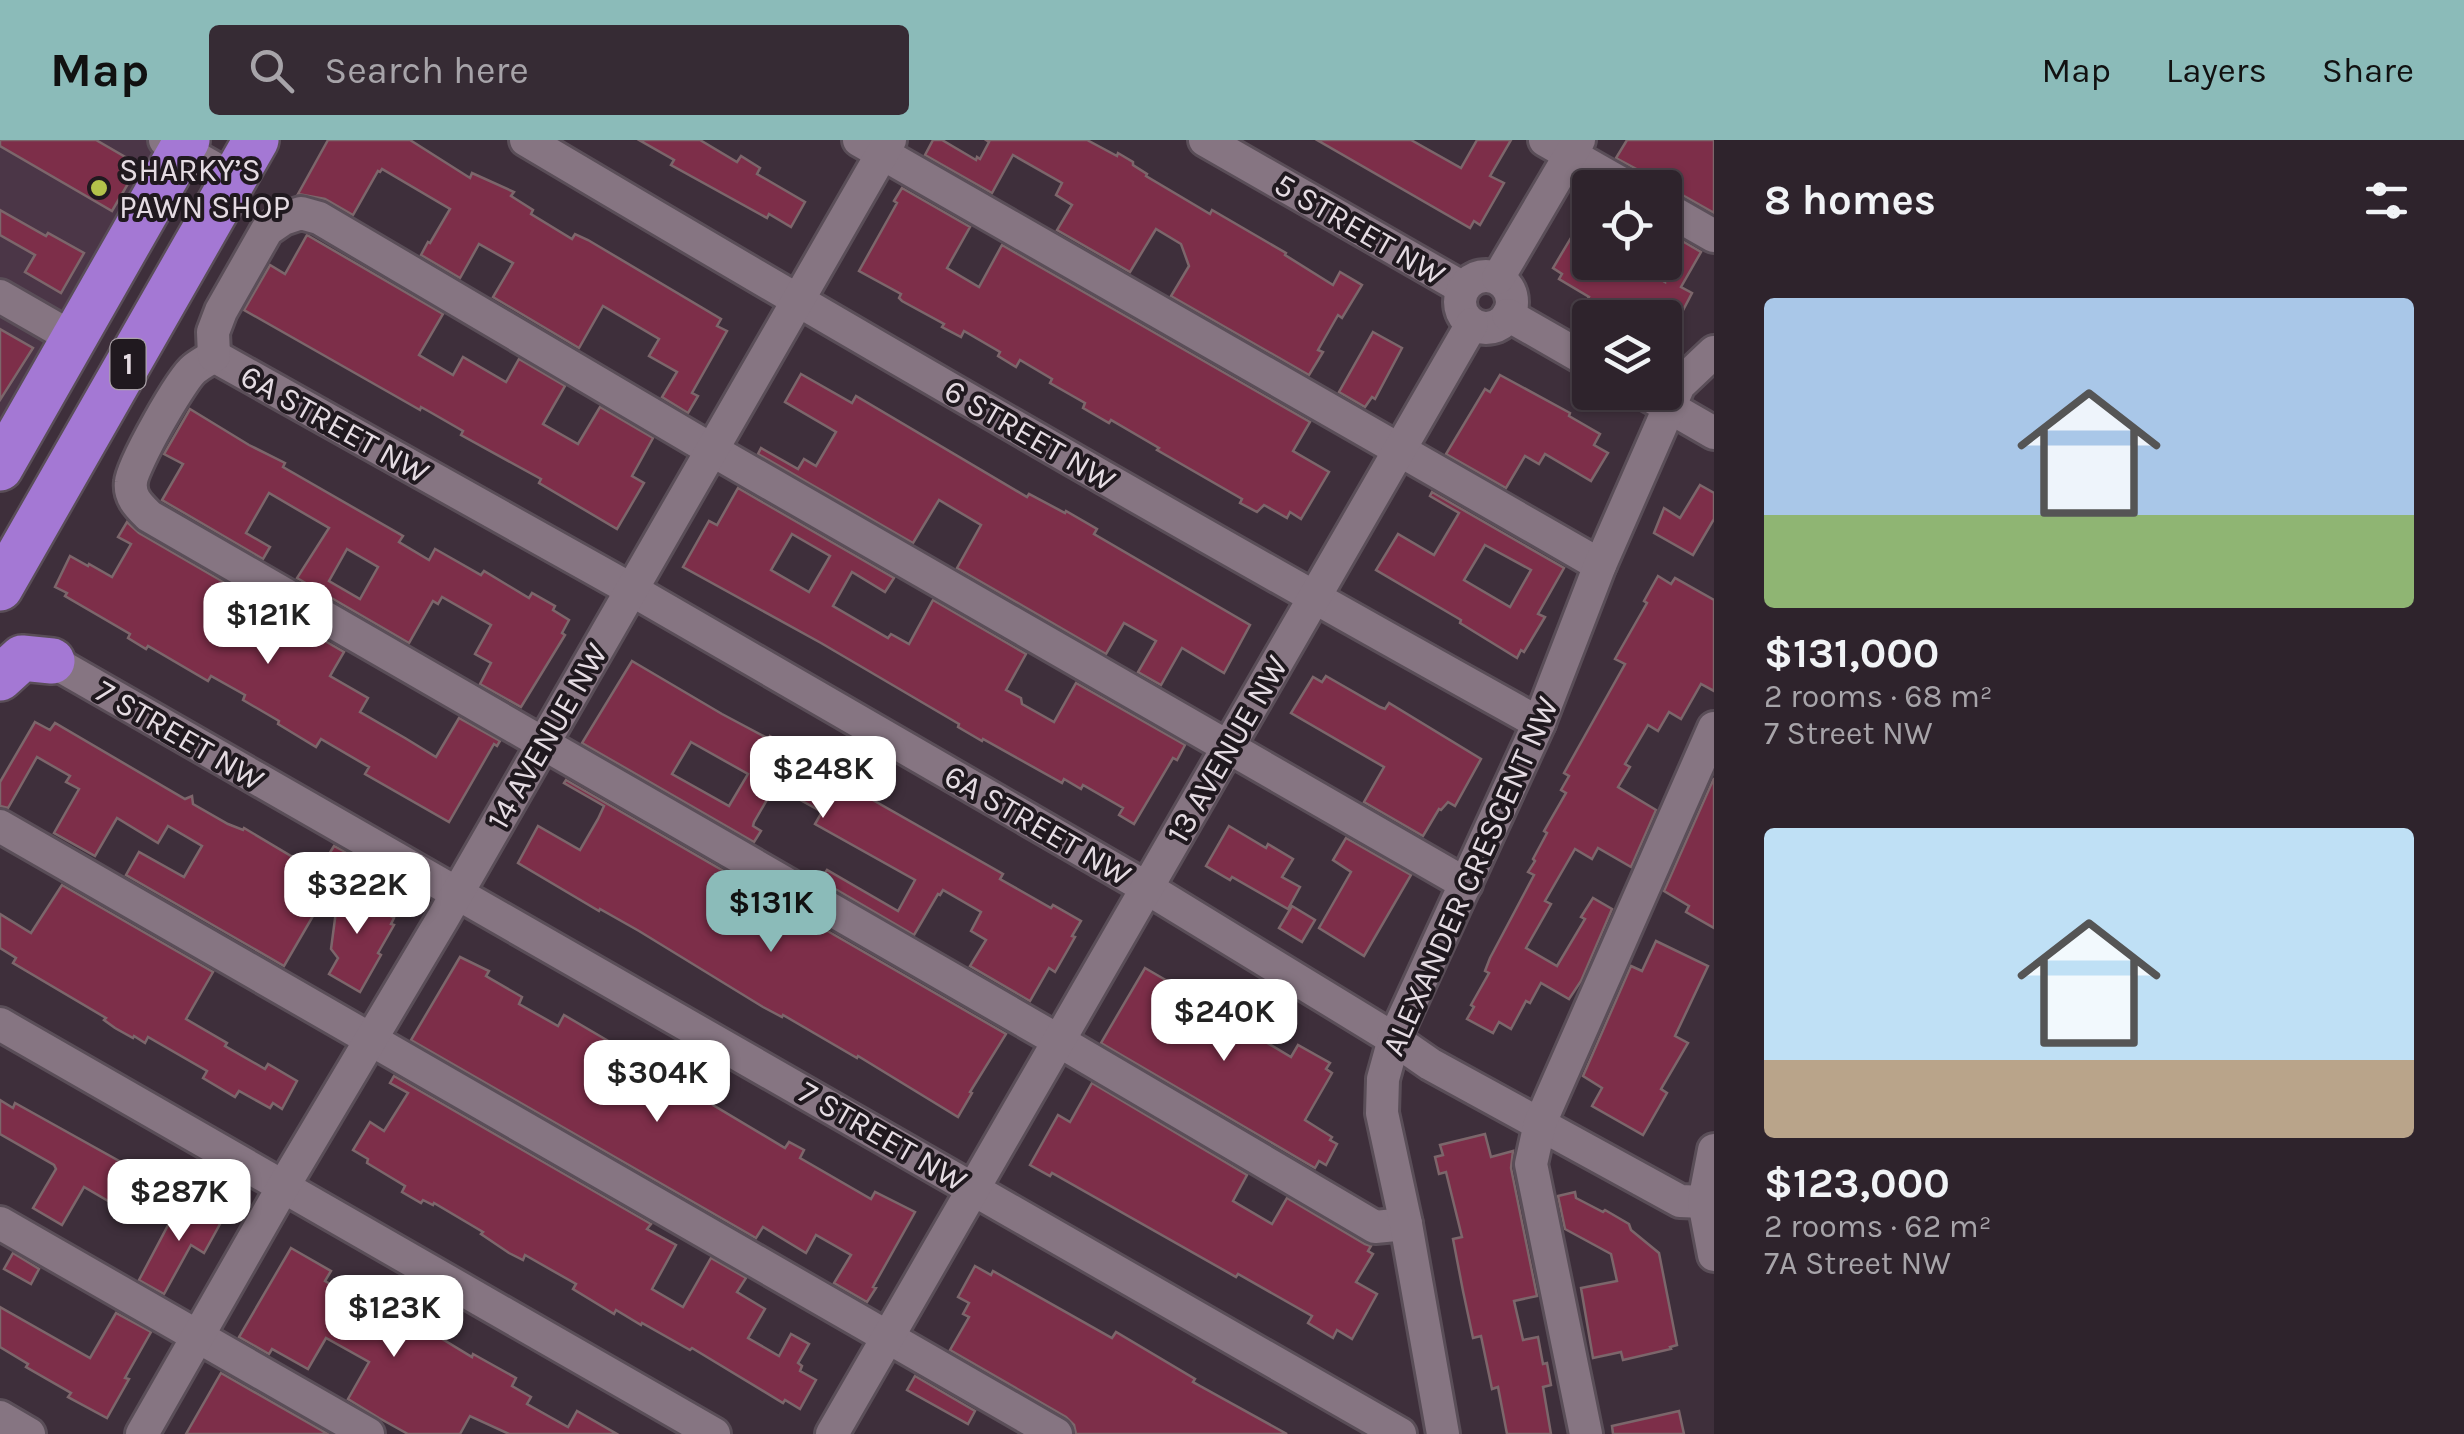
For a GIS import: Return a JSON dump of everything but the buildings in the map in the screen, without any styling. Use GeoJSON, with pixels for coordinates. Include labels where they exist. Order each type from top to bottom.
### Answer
{"type":"FeatureCollection","features":[{"type":"Feature","properties":{"kind":"highway","name":"1"},"geometry":{"type":"LineString","coordinates":[[0,588],[256,140]]}},
{"type":"Feature","properties":{"kind":"highway","name":"1"},"geometry":{"type":"LineString","coordinates":[[7,441],[73,338],[178,143]]}},
{"type":"Feature","properties":{"kind":"highway"},"geometry":{"type":"LineString","coordinates":[[0,678],[22,658],[52,661]]}},
{"type":"Feature","properties":{"kind":"street","name":"6 STREET NW"},"geometry":{"type":"LineString","coordinates":[[526,140],[1314,598],[1539,723]]}},
{"type":"Feature","properties":{"kind":"street","name":"5 STREET NW"},"geometry":{"type":"LineString","coordinates":[[1205,140],[1463,288]]}},
{"type":"Feature","properties":{"kind":"street"},"geometry":{"type":"LineString","coordinates":[[178,143],[233,179]]}},
{"type":"Feature","properties":{"kind":"street"},"geometry":{"type":"LineString","coordinates":[[877,145],[1600,565]]}},
{"type":"Feature","properties":{"kind":"street","name":"14 AVENUE NW"},"geometry":{"type":"LineString","coordinates":[[142,1434],[712,450],[797,300],[877,145]]}},
{"type":"Feature","properties":{"kind":"street"},"geometry":{"type":"LineString","coordinates":[[1498,278],[1565,145],[1602,170]]}},
{"type":"Feature","properties":{"kind":"street"},"geometry":{"type":"LineString","coordinates":[[1406,1224],[1375,1227],[149,516],[132,493],[130,480],[192,370],[214,356],[213,332],[221,311],[268,230],[283,219],[302,213],[319,218],[712,450],[1466,884]]}},
{"type":"Feature","properties":{"kind":"street"},"geometry":{"type":"LineString","coordinates":[[1682,218],[1714,236]]}},
{"type":"Feature","properties":{"kind":"street"},"geometry":{"type":"LineString","coordinates":[[1482,276],[1498,278],[1510,291],[1508,315],[1496,326],[1472,324],[1460,304],[1463,288],[1482,276]]}},
{"type":"Feature","properties":{"kind":"street"},"geometry":{"type":"LineString","coordinates":[[0,296],[73,338]]}},
{"type":"Feature","properties":{"kind":"street"},"geometry":{"type":"LineString","coordinates":[[1508,315],[1572,352]]}},
{"type":"Feature","properties":{"kind":"street","name":"13 AVENUE NW"},"geometry":{"type":"LineString","coordinates":[[832,1434],[1472,324]]}},
{"type":"Feature","properties":{"kind":"street","name":"ALEXANDER CRESCENT NW"},"geometry":{"type":"LineString","coordinates":[[1682,383],[1714,352]]}},
{"type":"Feature","properties":{"kind":"street","name":"6A STREET NW"},"geometry":{"type":"LineString","coordinates":[[214,356],[632,590],[1146,888],[1430,1064],[1680,1201],[1704,1202]]}},
{"type":"Feature","properties":{"kind":"street","name":"ALEXANDER CRESCENT NW"},"geometry":{"type":"LineString","coordinates":[[1443,1434],[1382,1114],[1382,1078],[1394,1039],[1539,723],[1600,565],[1653,410]]}},
{"type":"Feature","properties":{"kind":"street"},"geometry":{"type":"LineString","coordinates":[[1674,410],[1714,433]]}},
{"type":"Feature","properties":{"kind":"street","name":"7 STREET NW"},"geometry":{"type":"LineString","coordinates":[[52,661],[1400,1434]]}},
{"type":"Feature","properties":{"kind":"street"},"geometry":{"type":"LineString","coordinates":[[1586,1434],[1532,1164],[1540,1124],[1714,728]]}},
{"type":"Feature","properties":{"kind":"street"},"geometry":{"type":"LineString","coordinates":[[0,826],[1056,1434]]}},
{"type":"Feature","properties":{"kind":"street"},"geometry":{"type":"LineString","coordinates":[[0,1024],[714,1434]]}},
{"type":"Feature","properties":{"kind":"street"},"geometry":{"type":"LineString","coordinates":[[1714,1150],[1704,1202],[1714,1255]]}},
{"type":"Feature","properties":{"kind":"street"},"geometry":{"type":"LineString","coordinates":[[0,1223],[368,1434]]}},
{"type":"Feature","properties":{"kind":"street"},"geometry":{"type":"LineString","coordinates":[[0,1417],[29,1434]]}},
{"type":"Feature","properties":{"kind":"shaded area"},"geometry":{"type":"Polygon","coordinates":[[[0,140],[187,140],[0,468],[0,140]]]}},
{"type":"Feature","properties":{"kind":"place","name":"SHARKY’S PAWN SHOP"},"geometry":{"type":"Point","coordinates":[99,188]}}]}
